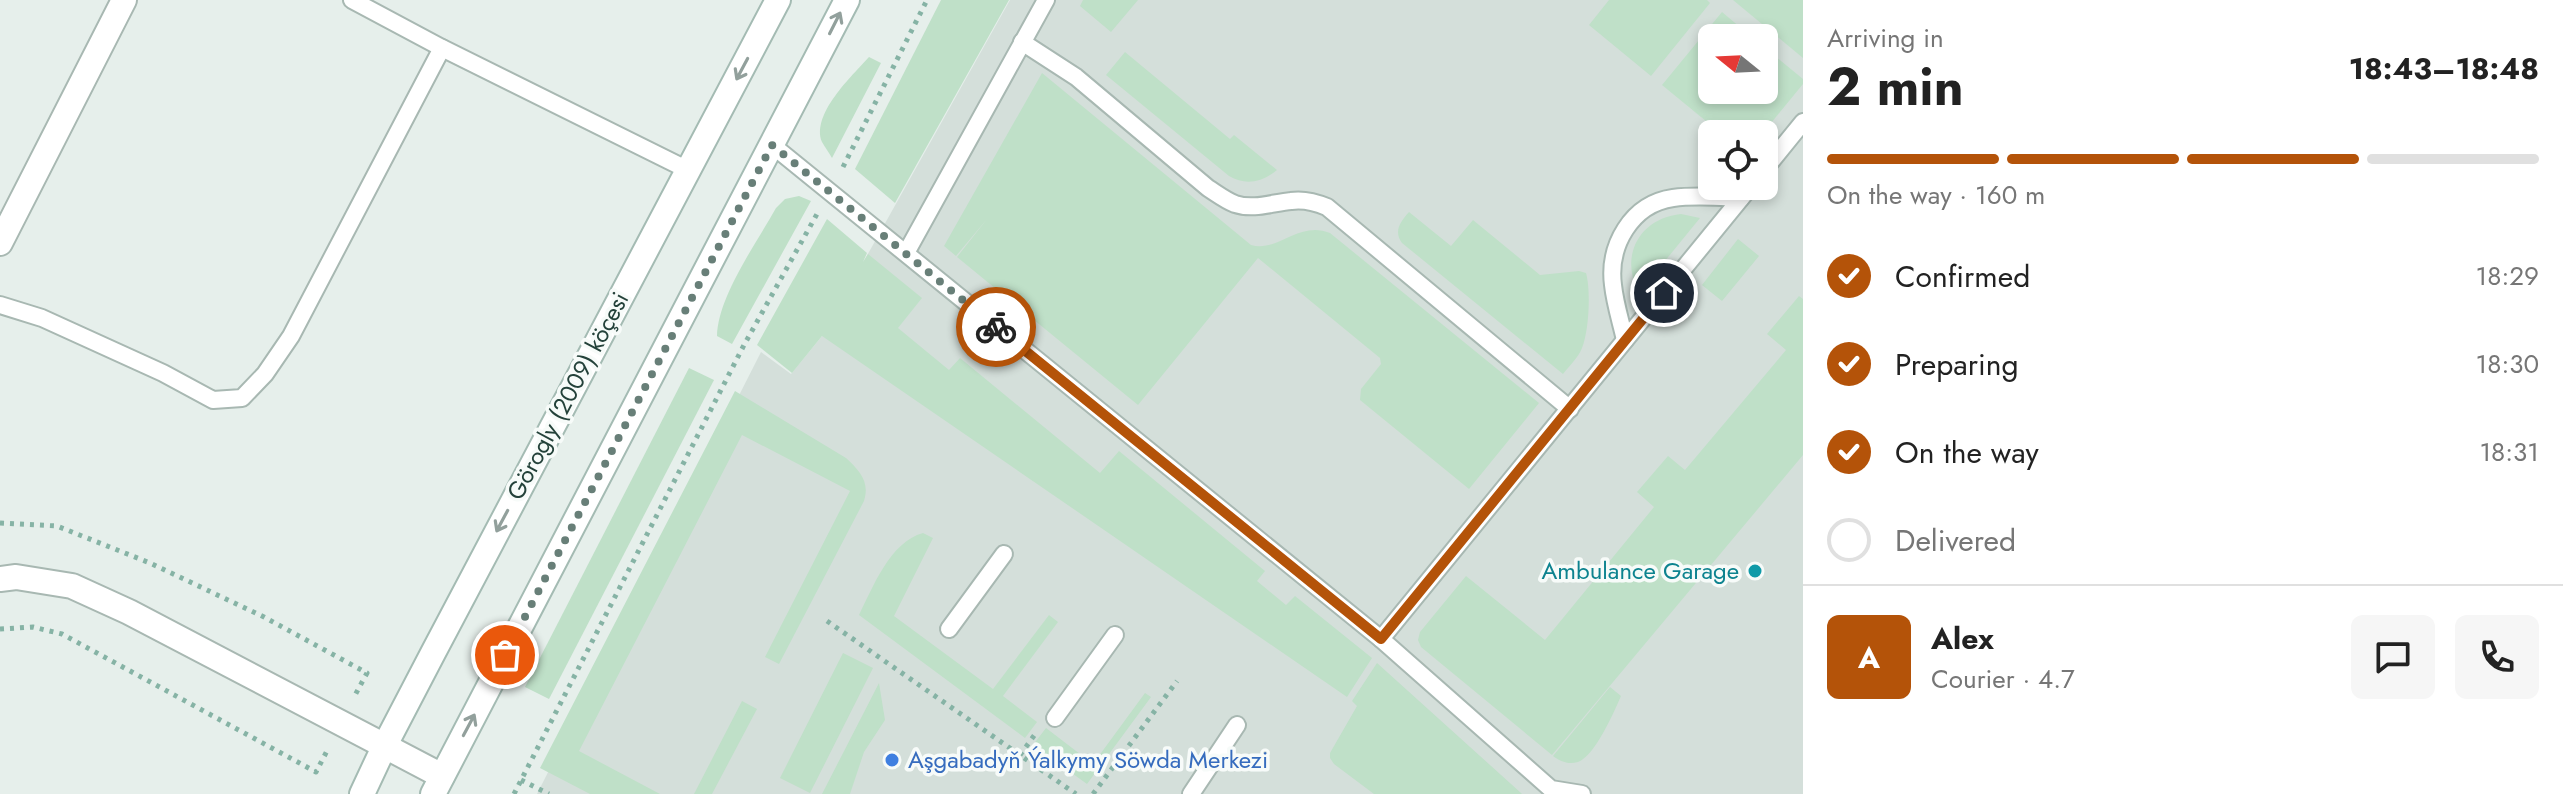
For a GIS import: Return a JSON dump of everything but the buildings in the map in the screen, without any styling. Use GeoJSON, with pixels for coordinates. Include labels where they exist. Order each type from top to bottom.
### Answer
{"type":"FeatureCollection","features":[{"type":"Feature","properties":{"kind":"main road"},"geometry":{"type":"LineString","coordinates":[[0,243],[124,0]]}},
{"type":"Feature","properties":{"kind":"main road","name":"Görogly (2009) köçesi"},"geometry":{"type":"LineString","coordinates":[[362,794],[778,0]]}},
{"type":"Feature","properties":{"kind":"main road"},"geometry":{"type":"LineString","coordinates":[[0,579],[16,577],[72,586],[129,612],[384,747],[437,785],[847,0]]}},
{"type":"Feature","properties":{"kind":"lane"},"geometry":{"type":"LineString","coordinates":[[352,0],[688,170]]}},
{"type":"Feature","properties":{"kind":"lane"},"geometry":{"type":"LineString","coordinates":[[906,253],[1046,0]]}},
{"type":"Feature","properties":{"kind":"lane"},"geometry":{"type":"LineString","coordinates":[[1022,42],[1076,77],[1223,198],[1250,207],[1293,200],[1311,201],[1327,207],[1570,409]]}},
{"type":"Feature","properties":{"kind":"lane"},"geometry":{"type":"LineString","coordinates":[[0,305],[55,324],[163,373],[213,400],[242,398],[265,374],[291,336],[442,48]]}},
{"type":"Feature","properties":{"kind":"lane"},"geometry":{"type":"LineString","coordinates":[[1778,153],[1803,122]]}},
{"type":"Feature","properties":{"kind":"lane"},"geometry":{"type":"LineString","coordinates":[[772,145],[1381,639],[1551,789],[1582,794]]}},
{"type":"Feature","properties":{"kind":"lane"},"geometry":{"type":"LineString","coordinates":[[1625,340],[1613,285],[1612,265],[1617,246],[1631,221],[1650,205],[1698,196]]}},
{"type":"Feature","properties":{"kind":"lane"},"geometry":{"type":"LineString","coordinates":[[1381,639],[1739,200]]}},
{"type":"Feature","properties":{"kind":"lane"},"geometry":{"type":"LineString","coordinates":[[949,629],[1004,554]]}},
{"type":"Feature","properties":{"kind":"lane"},"geometry":{"type":"LineString","coordinates":[[1048,722],[1115,635]]}},
{"type":"Feature","properties":{"kind":"lane"},"geometry":{"type":"LineString","coordinates":[[1191,794],[1237,725]]}},
{"type":"Feature","properties":{"kind":"path"},"geometry":{"type":"LineString","coordinates":[[514,794],[744,345],[830,191],[927,0]]}},
{"type":"Feature","properties":{"kind":"path"},"geometry":{"type":"LineString","coordinates":[[0,523],[57,526],[150,563],[264,617],[367,673]]}},
{"type":"Feature","properties":{"kind":"path"},"geometry":{"type":"LineString","coordinates":[[827,621],[1076,794]]}},
{"type":"Feature","properties":{"kind":"path"},"geometry":{"type":"LineString","coordinates":[[0,629],[33,627],[62,634],[316,772]]}},
{"type":"Feature","properties":{"kind":"path"},"geometry":{"type":"LineString","coordinates":[[1093,794],[1177,681]]}},
{"type":"Feature","properties":{"kind":"path"},"geometry":{"type":"LineString","coordinates":[[1020,755],[1048,722]]}},
{"type":"Feature","properties":{"kind":"path"},"geometry":{"type":"LineString","coordinates":[[521,780],[549,794]]}},
{"type":"Feature","properties":{"kind":"shaded area"},"geometry":{"type":"Polygon","coordinates":[[[1010,0],[1803,0],[1803,794],[537,794],[761,352],[791,374],[822,336],[1010,0]]]}},
{"type":"Feature","properties":{"kind":"green space"},"geometry":{"type":"Polygon","coordinates":[[[941,0],[1009,0],[895,203],[855,169],[941,0]]]}},
{"type":"Feature","properties":{"kind":"green space"},"geometry":{"type":"Polygon","coordinates":[[[1083,0],[1138,0],[1111,32],[1080,6],[1083,0]]]}},
{"type":"Feature","properties":{"kind":"green space"},"geometry":{"type":"Polygon","coordinates":[[[1609,0],[1707,0],[1710,3],[1651,76],[1589,25],[1609,0]]]}},
{"type":"Feature","properties":{"kind":"green space"},"geometry":{"type":"Polygon","coordinates":[[[1733,0],[1803,0],[1803,58],[1778,37],[1778,24],[1762,24],[1733,0]]]}},
{"type":"Feature","properties":{"kind":"green space"},"geometry":{"type":"Polygon","coordinates":[[[1722,12],[1736,24],[1712,24],[1722,12]]]}},
{"type":"Feature","properties":{"kind":"green space"},"geometry":{"type":"Polygon","coordinates":[[[1698,41],[1698,104],[1778,104],[1778,58],[1803,79],[1803,84],[1773,120],[1705,120],[1662,85],[1698,41]]]}},
{"type":"Feature","properties":{"kind":"green space"},"geometry":{"type":"Polygon","coordinates":[[[1125,52],[1230,139],[1234,135],[1277,170],[1254,181],[1229,176],[1106,75],[1125,52]]]}},
{"type":"Feature","properties":{"kind":"green space"},"geometry":{"type":"Polygon","coordinates":[[[869,57],[881,63],[832,158],[822,142],[822,120],[835,96],[869,57]]]}},
{"type":"Feature","properties":{"kind":"green space"},"geometry":{"type":"Polygon","coordinates":[[[1042,73],[1251,245],[1270,245],[1308,231],[1330,233],[1539,403],[1469,489],[1360,400],[1361,389],[1381,364],[1380,358],[1258,258],[1138,405],[957,257],[987,219],[956,256],[944,246],[1042,73]]]}},
{"type":"Feature","properties":{"kind":"green space"},"geometry":{"type":"Polygon","coordinates":[[[799,196],[811,201],[732,344],[717,336],[719,320],[731,287],[776,208],[785,199],[799,196]]]}},
{"type":"Feature","properties":{"kind":"green space"},"geometry":{"type":"Polygon","coordinates":[[[1409,212],[1451,246],[1473,220],[1540,275],[1586,273],[1589,300],[1584,341],[1578,355],[1563,374],[1402,243],[1398,230],[1409,212]]]}},
{"type":"Feature","properties":{"kind":"green space"},"geometry":{"type":"Polygon","coordinates":[[[1681,214],[1700,218],[1642,289],[1637,289],[1631,262],[1638,239],[1655,222],[1681,214]]]}},
{"type":"Feature","properties":{"kind":"green space"},"geometry":{"type":"Polygon","coordinates":[[[827,219],[867,253],[863,262],[868,254],[922,298],[898,328],[949,370],[960,358],[1100,473],[1119,451],[1265,571],[1257,581],[1286,605],[1295,596],[1372,658],[1347,697],[822,336],[792,373],[757,345],[827,219]]]}},
{"type":"Feature","properties":{"kind":"green space"},"geometry":{"type":"Polygon","coordinates":[[[1738,239],[1759,256],[1722,301],[1702,285],[1738,239]]]}},
{"type":"Feature","properties":{"kind":"green space"},"geometry":{"type":"Polygon","coordinates":[[[1799,296],[1803,299],[1803,455],[1552,755],[1421,647],[1418,640],[1420,632],[1466,576],[1545,640],[1654,507],[1637,492],[1668,456],[1685,470],[1786,350],[1767,334],[1799,296]]]}},
{"type":"Feature","properties":{"kind":"green space"},"geometry":{"type":"Polygon","coordinates":[[[689,368],[714,380],[549,699],[525,687],[689,368]]]}},
{"type":"Feature","properties":{"kind":"green space"},"geometry":{"type":"Polygon","coordinates":[[[735,391],[846,458],[862,477],[866,488],[864,501],[779,664],[765,657],[850,491],[742,435],[579,751],[660,794],[590,794],[540,768],[735,391]]]}},
{"type":"Feature","properties":{"kind":"green space"},"geometry":{"type":"Polygon","coordinates":[[[923,533],[933,538],[894,616],[993,689],[1049,615],[1058,622],[1003,696],[1037,722],[1025,738],[859,615],[892,556],[911,538],[923,533]]]}},
{"type":"Feature","properties":{"kind":"green space"},"geometry":{"type":"Polygon","coordinates":[[[843,653],[873,668],[810,793],[780,778],[843,653]]]}},
{"type":"Feature","properties":{"kind":"green space"},"geometry":{"type":"Polygon","coordinates":[[[1377,663],[1522,794],[1374,794],[1334,764],[1330,753],[1357,706],[1352,701],[1377,663]]]}},
{"type":"Feature","properties":{"kind":"green space"},"geometry":{"type":"Polygon","coordinates":[[[879,683],[885,720],[864,752],[850,794],[822,794],[879,683]]]}},
{"type":"Feature","properties":{"kind":"green space"},"geometry":{"type":"Polygon","coordinates":[[[1610,687],[1621,696],[1591,751],[1574,763],[1553,756],[1610,687]]]}},
{"type":"Feature","properties":{"kind":"green space"},"geometry":{"type":"Polygon","coordinates":[[[1145,693],[1151,697],[1087,784],[1033,745],[1046,728],[1093,764],[1145,693]]]}},
{"type":"Feature","properties":{"kind":"green space"},"geometry":{"type":"Polygon","coordinates":[[[742,701],[757,709],[712,794],[694,794],[742,701]]]}},
{"type":"Feature","properties":{"kind":"way so far"},"geometry":{"type":"LineString","coordinates":[[505,655],[772,145],[996,327]]}},
{"type":"Feature","properties":{"kind":"place","name":"Ambulance Garage"},"geometry":{"type":"Point","coordinates":[1755,571]}},
{"type":"Feature","properties":{"kind":"place","name":"Aşgabadyň Ýalkymy Söwda Merkezi"},"geometry":{"type":"Point","coordinates":[892,760]}},
{"type":"Feature","properties":{"kind":"route"},"geometry":{"type":"LineString","coordinates":[[996,327],[1381,639],[1664,293]]}}]}
